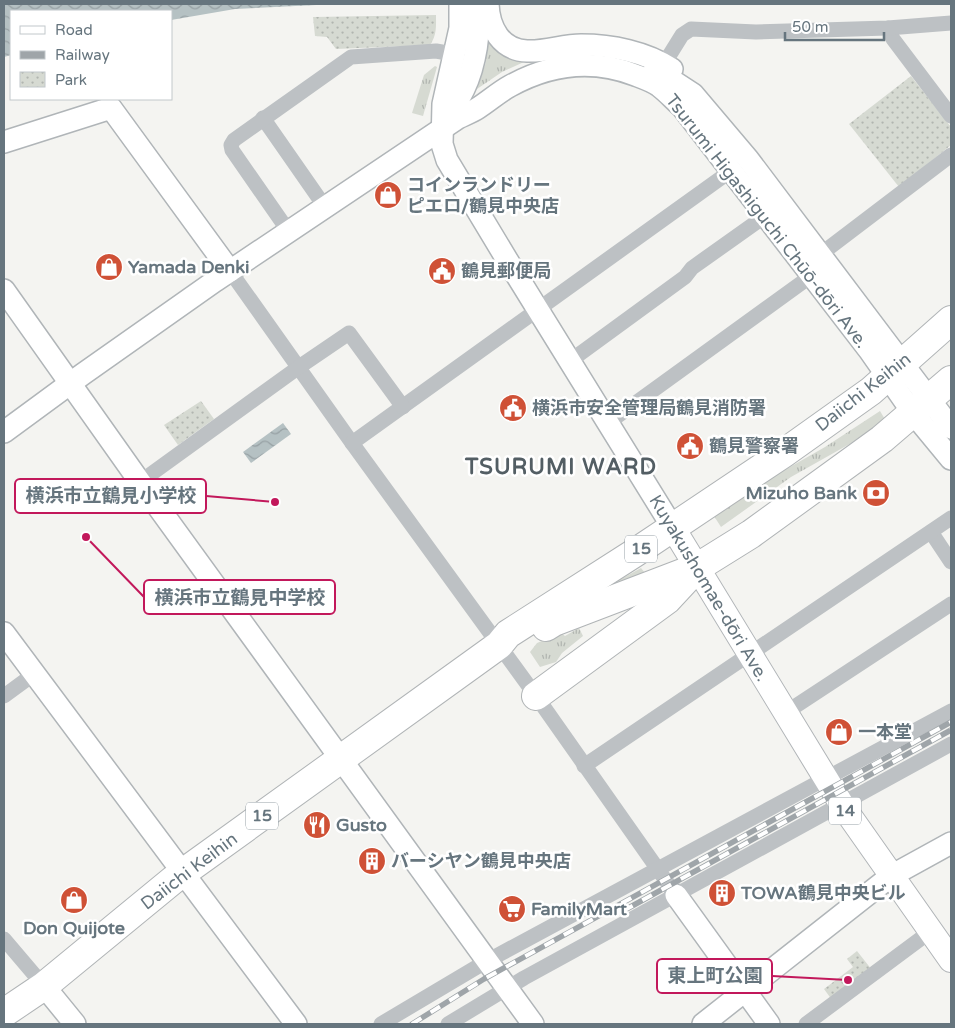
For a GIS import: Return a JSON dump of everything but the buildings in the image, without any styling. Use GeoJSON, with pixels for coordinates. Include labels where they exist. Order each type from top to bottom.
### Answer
{"type":"FeatureCollection","features":[{"type":"Feature","properties":{"kind":"highway","name":"Daiichi Keihin"},"geometry":{"type":"LineString","coordinates":[[4,1013],[44,986],[183,874],[499,645],[508,634],[673,528],[871,391],[951,320]]}},
{"type":"Feature","properties":{"kind":"highway","name":"Daiichi Keihin"},"geometry":{"type":"LineString","coordinates":[[499,645],[515,645],[554,622],[698,567],[759,528],[882,439],[951,380]]}},
{"type":"Feature","properties":{"kind":"highway","name":"15"},"geometry":{"type":"LineString","coordinates":[[536,696],[667,600],[698,567]]}},
{"type":"Feature","properties":{"kind":"main road","name":"Kuyakushomae-dōri Ave."},"geometry":{"type":"LineString","coordinates":[[673,528],[842,805],[951,960]]}},
{"type":"Feature","properties":{"kind":"street","name":"Kuyakushomae-dōri Ave."},"geometry":{"type":"LineString","coordinates":[[476,8],[460,28],[443,104],[450,123],[442,144],[447,160],[673,528]]}},
{"type":"Feature","properties":{"kind":"street"},"geometry":{"type":"LineString","coordinates":[[476,8],[497,37],[518,50],[528,51],[581,45],[627,50],[664,64],[682,78],[693,94]]}},
{"type":"Feature","properties":{"kind":"street"},"geometry":{"type":"LineString","coordinates":[[4,432],[230,270],[450,123],[464,88],[478,40],[476,8]]}},
{"type":"Feature","properties":{"kind":"street"},"geometry":{"type":"LineString","coordinates":[[664,64],[682,35],[691,29],[735,32],[888,28],[951,23]]}},
{"type":"Feature","properties":{"kind":"street"},"geometry":{"type":"LineString","coordinates":[[888,28],[893,39],[948,105]]}},
{"type":"Feature","properties":{"kind":"street"},"geometry":{"type":"LineString","coordinates":[[289,232],[232,150],[231,145],[234,140],[351,57],[436,51],[453,54]]}},
{"type":"Feature","properties":{"kind":"street","name":"Tsurumi Higashiguchi Chūō-dōri Ave."},"geometry":{"type":"LineString","coordinates":[[450,123],[478,95],[502,78],[536,64],[573,56],[606,57],[632,62],[670,79],[693,94],[739,165],[870,350],[894,370],[921,406],[951,459]]}},
{"type":"Feature","properties":{"kind":"street","name":"Tsurumi Higashiguchi Chūō-dōri Ave."},"geometry":{"type":"LineString","coordinates":[[450,123],[478,108],[510,86],[546,70],[572,65],[605,66],[624,71],[659,86],[739,165],[765,216],[811,266]]}},
{"type":"Feature","properties":{"kind":"street"},"geometry":{"type":"LineString","coordinates":[[4,142],[111,108],[230,270],[352,443],[536,696],[657,870],[770,1024]]}},
{"type":"Feature","properties":{"kind":"street"},"geometry":{"type":"LineString","coordinates":[[263,118],[325,207]]}},
{"type":"Feature","properties":{"kind":"street"},"geometry":{"type":"LineString","coordinates":[[608,423],[951,155]]}},
{"type":"Feature","properties":{"kind":"street"},"geometry":{"type":"LineString","coordinates":[[352,443],[739,165]]}},
{"type":"Feature","properties":{"kind":"street"},"geometry":{"type":"LineString","coordinates":[[570,361],[685,276],[692,268],[765,216]]}},
{"type":"Feature","properties":{"kind":"street"},"geometry":{"type":"LineString","coordinates":[[4,290],[140,482],[533,1024]]}},
{"type":"Feature","properties":{"kind":"street"},"geometry":{"type":"LineString","coordinates":[[140,482],[299,366],[349,333],[403,407]]}},
{"type":"Feature","properties":{"kind":"street","name":"Tsurumi Higashiguchi Chūō-dōri Ave."},"geometry":{"type":"LineString","coordinates":[[921,406],[951,428]]}},
{"type":"Feature","properties":{"kind":"street"},"geometry":{"type":"LineString","coordinates":[[584,766],[951,518]]}},
{"type":"Feature","properties":{"kind":"street"},"geometry":{"type":"LineString","coordinates":[[931,532],[951,562]]}},
{"type":"Feature","properties":{"kind":"street"},"geometry":{"type":"LineString","coordinates":[[785,713],[951,604]]}},
{"type":"Feature","properties":{"kind":"street"},"geometry":{"type":"LineString","coordinates":[[4,633],[296,1024]]}},
{"type":"Feature","properties":{"kind":"street"},"geometry":{"type":"LineString","coordinates":[[4,696],[34,674]]}},
{"type":"Feature","properties":{"kind":"street"},"geometry":{"type":"LineString","coordinates":[[381,1024],[487,961],[951,711]]}},
{"type":"Feature","properties":{"kind":"street"},"geometry":{"type":"LineString","coordinates":[[448,1024],[507,988],[951,744]]}},
{"type":"Feature","properties":{"kind":"street"},"geometry":{"type":"LineString","coordinates":[[703,1024],[891,876],[951,843]]}},
{"type":"Feature","properties":{"kind":"street"},"geometry":{"type":"LineString","coordinates":[[806,1024],[931,931]]}},
{"type":"Feature","properties":{"kind":"street"},"geometry":{"type":"LineString","coordinates":[[4,939],[75,1024]]}},
{"type":"Feature","properties":{"kind":"green space"},"geometry":{"type":"Polygon","coordinates":[[[436,15],[435,34],[430,45],[336,49],[327,37],[315,36],[313,17],[436,15]]]}},
{"type":"Feature","properties":{"kind":"green space"},"geometry":{"type":"Polygon","coordinates":[[[491,39],[535,57],[502,72],[477,89],[486,62],[488,40],[491,39]]]}},
{"type":"Feature","properties":{"kind":"green space"},"geometry":{"type":"Polygon","coordinates":[[[435,66],[437,67],[423,116],[412,113],[424,75],[435,66]]]}},
{"type":"Feature","properties":{"kind":"green space"},"geometry":{"type":"Polygon","coordinates":[[[911,76],[951,127],[951,145],[899,187],[849,124],[911,76]]]}},
{"type":"Feature","properties":{"kind":"green space"},"geometry":{"type":"Polygon","coordinates":[[[201,401],[214,419],[178,445],[164,425],[201,401]]]}},
{"type":"Feature","properties":{"kind":"green space"},"geometry":{"type":"Polygon","coordinates":[[[880,411],[886,421],[878,428],[791,477],[721,527],[712,513],[825,447],[880,411]]]}},
{"type":"Feature","properties":{"kind":"green space"},"geometry":{"type":"Polygon","coordinates":[[[641,568],[650,579],[600,591],[641,568]]]}},
{"type":"Feature","properties":{"kind":"green space"},"geometry":{"type":"Polygon","coordinates":[[[579,628],[583,636],[562,653],[556,662],[540,667],[530,652],[537,643],[561,633],[565,636],[579,628]]]}},
{"type":"Feature","properties":{"kind":"green space"},"geometry":{"type":"Polygon","coordinates":[[[857,951],[872,970],[832,1000],[824,989],[853,967],[847,959],[857,951]]]}},
{"type":"Feature","properties":{"kind":"water"},"geometry":{"type":"Polygon","coordinates":[[[4,4],[337,4],[235,9],[172,20],[172,10],[10,10],[10,55],[4,57],[4,4]]]}},
{"type":"Feature","properties":{"kind":"water"},"geometry":{"type":"Polygon","coordinates":[[[283,423],[291,434],[251,463],[243,452],[283,423]]]}},
{"type":"Feature","properties":{"kind":"railway"},"geometry":{"type":"LineString","coordinates":[[412,1024],[484,979],[951,722]]}},
{"type":"Feature","properties":{"kind":"railway"},"geometry":{"type":"LineString","coordinates":[[623,911],[951,730]]}},
{"type":"Feature","properties":{"kind":"place","name":"コインランドリー ピエロ/鶴見中央店"},"geometry":{"type":"Point","coordinates":[388,195]}},
{"type":"Feature","properties":{"kind":"place","name":"Yamada Denki"},"geometry":{"type":"Point","coordinates":[109,267]}},
{"type":"Feature","properties":{"kind":"place","name":"鶴見郵便局"},"geometry":{"type":"Point","coordinates":[442,271]}},
{"type":"Feature","properties":{"kind":"place","name":"横浜市安全管理局鶴見消防署"},"geometry":{"type":"Point","coordinates":[513,408]}},
{"type":"Feature","properties":{"kind":"place","name":"鶴見警察署"},"geometry":{"type":"Point","coordinates":[690,446]}},
{"type":"Feature","properties":{"kind":"place","name":"Mizuho Bank"},"geometry":{"type":"Point","coordinates":[876,493]}},
{"type":"Feature","properties":{"kind":"place","name":"横浜市立鶴見小学校"},"geometry":{"type":"Point","coordinates":[275,502]}},
{"type":"Feature","properties":{"kind":"place","name":"横浜市立鶴見中学校"},"geometry":{"type":"Point","coordinates":[86,537]}},
{"type":"Feature","properties":{"kind":"place","name":"一本堂"},"geometry":{"type":"Point","coordinates":[839,732]}},
{"type":"Feature","properties":{"kind":"place","name":"Gusto"},"geometry":{"type":"Point","coordinates":[317,825]}},
{"type":"Feature","properties":{"kind":"place","name":"バーシヤン鶴見中央店"},"geometry":{"type":"Point","coordinates":[372,861]}},
{"type":"Feature","properties":{"kind":"place","name":"TOWA鶴見中央ビル"},"geometry":{"type":"Point","coordinates":[722,893]}},
{"type":"Feature","properties":{"kind":"place","name":"Don Quijote"},"geometry":{"type":"Point","coordinates":[74,900]}},
{"type":"Feature","properties":{"kind":"place","name":"FamilyMart"},"geometry":{"type":"Point","coordinates":[512,909]}},
{"type":"Feature","properties":{"kind":"place","name":"東上町公園"},"geometry":{"type":"Point","coordinates":[848,980]}},
{"type":"Feature","properties":{"kind":"district","name":"TSURUMI WARD"},"geometry":{"type":"Point","coordinates":[561,467]}}]}
